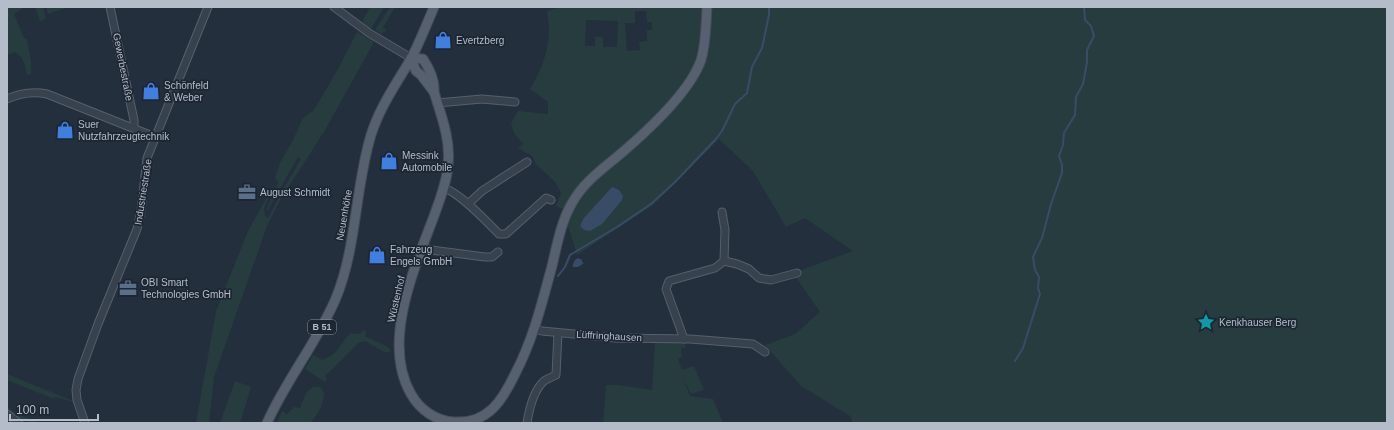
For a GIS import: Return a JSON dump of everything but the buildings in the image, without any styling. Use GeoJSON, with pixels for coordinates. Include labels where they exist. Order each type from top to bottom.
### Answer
{"type":"FeatureCollection","features":[{"type":"Feature","properties":{"kind":"main road","name":"Neuenhöhe"},"geometry":{"type":"LineString","coordinates":[[267,423],[282,393],[321,327],[336,297],[346,266],[364,164],[371,136],[382,107],[411,58],[434,7]]}},
{"type":"Feature","properties":{"kind":"main road","name":"Wüstenhof"},"geometry":{"type":"LineString","coordinates":[[434,92],[422,75],[416,71],[411,58],[423,59],[429,69],[448,148],[448,167],[444,188],[408,290],[402,318],[400,354],[403,374],[409,390],[414,400],[424,410],[450,422],[475,421],[488,414],[502,400],[518,370],[534,329],[570,205],[587,182],[643,133],[690,81],[699,65],[702,54],[707,7]]}},
{"type":"Feature","properties":{"kind":"street","name":"Gewerbestraße"},"geometry":{"type":"LineString","coordinates":[[110,7],[134,120],[134,128]]}},
{"type":"Feature","properties":{"kind":"street","name":"Industriestraße"},"geometry":{"type":"LineString","coordinates":[[85,423],[77,400],[77,384],[98,324],[137,229],[141,211],[145,163],[208,7]]}},
{"type":"Feature","properties":{"kind":"street"},"geometry":{"type":"LineString","coordinates":[[334,7],[369,33],[411,58]]}},
{"type":"Feature","properties":{"kind":"street"},"geometry":{"type":"LineString","coordinates":[[7,100],[16,95],[28,93],[47,94],[155,137]]}},
{"type":"Feature","properties":{"kind":"street"},"geometry":{"type":"LineString","coordinates":[[437,103],[482,99],[515,102]]}},
{"type":"Feature","properties":{"kind":"street"},"geometry":{"type":"LineString","coordinates":[[468,204],[482,191],[527,162]]}},
{"type":"Feature","properties":{"kind":"street"},"geometry":{"type":"LineString","coordinates":[[444,188],[449,189],[468,204],[500,234],[506,234],[546,198],[552,200]]}},
{"type":"Feature","properties":{"kind":"street"},"geometry":{"type":"LineString","coordinates":[[722,212],[725,230],[724,262]]}},
{"type":"Feature","properties":{"kind":"street"},"geometry":{"type":"LineString","coordinates":[[422,247],[431,250],[485,257],[492,257],[498,252]]}},
{"type":"Feature","properties":{"kind":"street"},"geometry":{"type":"LineString","coordinates":[[684,339],[666,289],[669,281],[715,268],[724,262],[736,264],[749,269],[759,278],[771,280],[797,273]]}},
{"type":"Feature","properties":{"kind":"street","name":"Lüffringhausen"},"geometry":{"type":"LineString","coordinates":[[534,329],[558,333],[616,338],[684,339],[753,344],[765,352]]}},
{"type":"Feature","properties":{"kind":"street"},"geometry":{"type":"LineString","coordinates":[[527,423],[528,413],[537,390],[544,381],[556,375],[558,333]]}},
{"type":"Feature","properties":{"kind":"street"},"geometry":{"type":"LineString","coordinates":[[7,414],[19,423]]}},
{"type":"Feature","properties":{"kind":"green space"},"geometry":{"type":"Polygon","coordinates":[[[7,7],[25,7],[14,14],[24,38],[27,39],[31,61],[31,74],[27,75],[24,62],[18,54],[15,52],[7,55],[7,7]]]}},
{"type":"Feature","properties":{"kind":"green space"},"geometry":{"type":"Polygon","coordinates":[[[35,7],[43,7],[46,19],[40,21],[35,7]]]}},
{"type":"Feature","properties":{"kind":"green space"},"geometry":{"type":"Polygon","coordinates":[[[46,7],[68,7],[48,14],[46,7]]]}},
{"type":"Feature","properties":{"kind":"green space"},"geometry":{"type":"Polygon","coordinates":[[[370,7],[384,7],[371,29],[362,22],[370,7]]]}},
{"type":"Feature","properties":{"kind":"green space"},"geometry":{"type":"Polygon","coordinates":[[[390,7],[395,7],[383,28],[387,30],[381,34],[375,30],[390,7]]]}},
{"type":"Feature","properties":{"kind":"green space"},"geometry":{"type":"Polygon","coordinates":[[[562,7],[1387,7],[1387,423],[853,423],[850,416],[801,386],[765,345],[795,334],[820,312],[793,273],[853,251],[805,218],[786,227],[753,171],[719,139],[653,205],[577,255],[563,209],[556,206],[561,193],[555,182],[536,164],[532,156],[518,148],[523,144],[514,133],[511,123],[518,111],[548,114],[548,102],[530,89],[540,70],[547,48],[549,25],[547,11],[562,7]],[[635,11],[635,23],[625,23],[627,51],[640,50],[639,42],[647,41],[647,30],[652,30],[652,22],[647,22],[646,11],[635,11]],[[586,20],[585,46],[595,46],[595,37],[603,37],[603,47],[617,47],[618,21],[586,20]]]}},
{"type":"Feature","properties":{"kind":"green space"},"geometry":{"type":"Polygon","coordinates":[[[357,32],[374,42],[325,130],[283,195],[281,193],[301,159],[298,157],[268,210],[267,209],[278,183],[275,178],[280,163],[303,118],[314,110],[338,69],[357,32]]]}},
{"type":"Feature","properties":{"kind":"green space"},"geometry":{"type":"Polygon","coordinates":[[[275,183],[264,208],[265,216],[268,218],[279,197],[281,198],[267,226],[214,377],[209,423],[196,423],[216,311],[248,231],[275,183]]]}},
{"type":"Feature","properties":{"kind":"green space"},"geometry":{"type":"Polygon","coordinates":[[[364,330],[366,331],[365,336],[386,346],[391,350],[390,352],[384,352],[365,341],[358,343],[325,376],[327,379],[325,382],[305,369],[313,355],[323,360],[330,357],[351,333],[359,334],[364,330]]]}},
{"type":"Feature","properties":{"kind":"green space"},"geometry":{"type":"Polygon","coordinates":[[[655,342],[684,342],[686,347],[681,349],[681,354],[683,357],[678,359],[682,370],[694,366],[704,390],[691,394],[683,378],[690,396],[713,399],[723,423],[603,423],[606,385],[619,385],[652,390],[655,342]]]}},
{"type":"Feature","properties":{"kind":"green space"},"geometry":{"type":"Polygon","coordinates":[[[7,374],[73,402],[55,397],[54,399],[7,380],[7,374]]]}},
{"type":"Feature","properties":{"kind":"green space"},"geometry":{"type":"Polygon","coordinates":[[[235,381],[251,387],[240,423],[220,423],[235,381]]]}},
{"type":"Feature","properties":{"kind":"green space"},"geometry":{"type":"Polygon","coordinates":[[[314,387],[320,387],[324,392],[324,396],[320,409],[310,423],[277,423],[282,411],[287,414],[294,407],[300,408],[306,393],[314,387]]]}},
{"type":"Feature","properties":{"kind":"green space"},"geometry":{"type":"Polygon","coordinates":[[[7,407],[15,413],[40,423],[22,419],[7,409],[7,407]]]}},
{"type":"Feature","properties":{"kind":"water"},"geometry":{"type":"Polygon","coordinates":[[[612,187],[619,190],[623,196],[622,200],[602,224],[590,231],[584,230],[580,226],[584,218],[612,187]]]}},
{"type":"Feature","properties":{"kind":"water"},"geometry":{"type":"Polygon","coordinates":[[[578,258],[584,263],[578,267],[573,267],[575,260],[578,258]]]}},
{"type":"Feature","properties":{"kind":"waterway"},"geometry":{"type":"LineString","coordinates":[[558,276],[565,267],[570,255],[617,227],[651,204],[675,182],[715,140],[722,131],[735,104],[747,93],[752,67],[762,48],[769,15],[769,7]]}},
{"type":"Feature","properties":{"kind":"waterway"},"geometry":{"type":"LineString","coordinates":[[1015,361],[1023,348],[1040,294],[1038,288],[1039,277],[1035,270],[1033,257],[1042,238],[1051,204],[1062,173],[1062,165],[1059,156],[1063,145],[1064,133],[1075,115],[1076,97],[1083,84],[1087,62],[1087,50],[1094,36],[1091,26],[1085,20],[1084,7]]}},
{"type":"Feature","properties":{"kind":"place","name":"Evertzberg"},"geometry":{"type":"Point","coordinates":[443,40]}},
{"type":"Feature","properties":{"kind":"place","name":"Schönfeld & Weber"},"geometry":{"type":"Point","coordinates":[151,91]}},
{"type":"Feature","properties":{"kind":"place","name":"Suer Nutzfahrzeugtechnik"},"geometry":{"type":"Point","coordinates":[65,130]}},
{"type":"Feature","properties":{"kind":"place","name":"Messink Automobile"},"geometry":{"type":"Point","coordinates":[389,161]}},
{"type":"Feature","properties":{"kind":"place","name":"August Schmidt"},"geometry":{"type":"Point","coordinates":[247,192]}},
{"type":"Feature","properties":{"kind":"place","name":"Fahrzeug Engels GmbH"},"geometry":{"type":"Point","coordinates":[377,255]}},
{"type":"Feature","properties":{"kind":"place","name":"OBI Smart Technologies GmbH"},"geometry":{"type":"Point","coordinates":[128,288]}},
{"type":"Feature","properties":{"kind":"place","name":"Kenkhauser Berg"},"geometry":{"type":"Point","coordinates":[1206,322]}}]}
